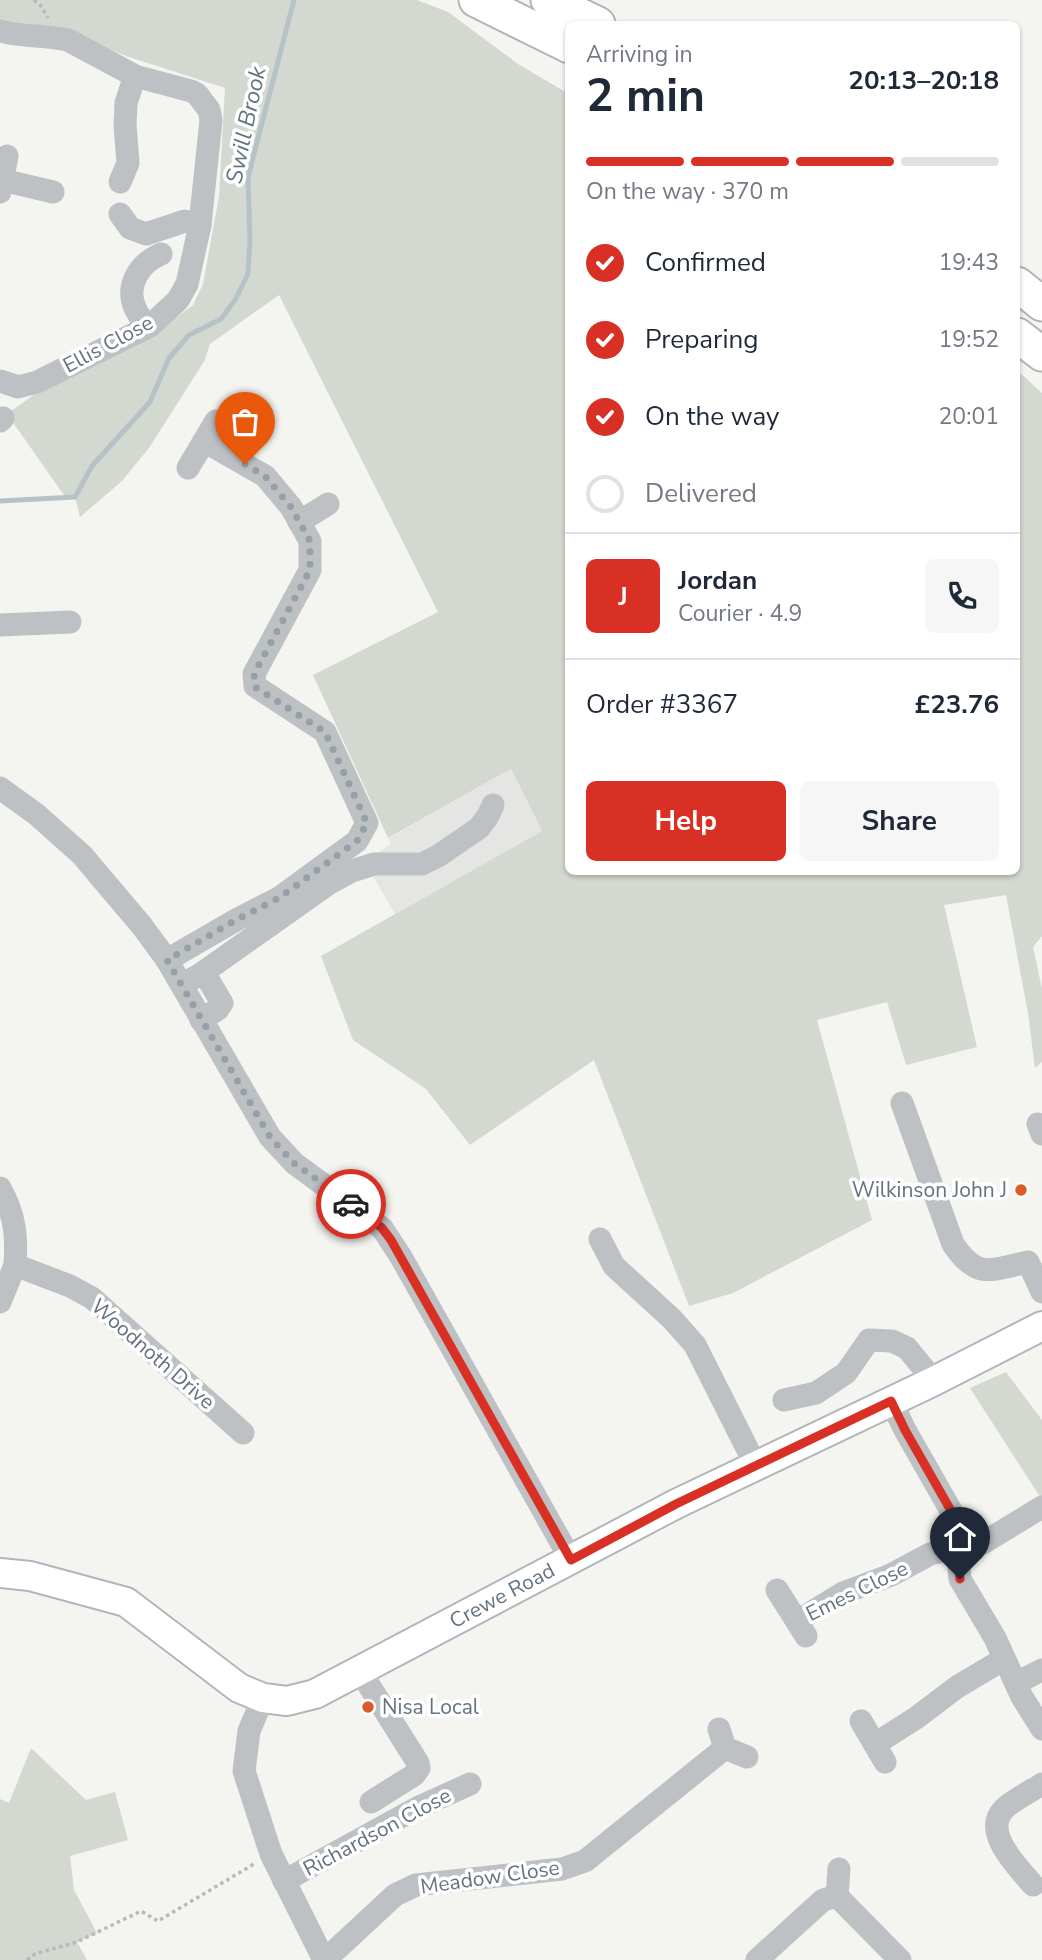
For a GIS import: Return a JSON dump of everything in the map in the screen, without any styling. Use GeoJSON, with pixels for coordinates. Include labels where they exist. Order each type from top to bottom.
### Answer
{"type":"FeatureCollection","features":[{"type":"Feature","properties":{"kind":"highway"},"geometry":{"type":"LineString","coordinates":[[476,0],[565,44]]}},
{"type":"Feature","properties":{"kind":"highway"},"geometry":{"type":"LineString","coordinates":[[548,0],[592,21]]}},
{"type":"Feature","properties":{"kind":"highway"},"geometry":{"type":"LineString","coordinates":[[1020,286],[1042,304]]}},
{"type":"Feature","properties":{"kind":"highway"},"geometry":{"type":"LineString","coordinates":[[1020,337],[1042,354]]}},
{"type":"Feature","properties":{"kind":"main road","name":"Crewe Road"},"geometry":{"type":"LineString","coordinates":[[0,1573],[30,1576],[126,1602],[239,1688],[263,1698],[287,1700],[315,1694],[676,1504],[934,1381],[1042,1326]]}},
{"type":"Feature","properties":{"kind":"street","name":"Ellis Close"},"geometry":{"type":"LineString","coordinates":[[0,32],[68,40],[135,76],[191,91],[197,94],[209,110],[211,120],[200,225],[187,284],[178,300],[147,327],[37,382],[18,387],[0,381]]}},
{"type":"Feature","properties":{"kind":"street"},"geometry":{"type":"LineString","coordinates":[[120,182],[128,163],[126,103],[135,76]]}},
{"type":"Feature","properties":{"kind":"street"},"geometry":{"type":"LineString","coordinates":[[8,156],[1,186],[53,192]]}},
{"type":"Feature","properties":{"kind":"street"},"geometry":{"type":"LineString","coordinates":[[120,214],[130,228],[146,234],[185,220],[200,225]]}},
{"type":"Feature","properties":{"kind":"street"},"geometry":{"type":"LineString","coordinates":[[147,327],[135,307],[131,292],[136,274],[149,259],[161,254]]}},
{"type":"Feature","properties":{"kind":"street"},"geometry":{"type":"LineString","coordinates":[[188,468],[216,421]]}},
{"type":"Feature","properties":{"kind":"street"},"geometry":{"type":"LineString","coordinates":[[167,960],[279,898],[357,841],[367,823],[325,732],[255,687],[254,674],[310,570],[310,541],[291,507],[265,476],[204,441]]}},
{"type":"Feature","properties":{"kind":"street"},"geometry":{"type":"LineString","coordinates":[[299,522],[328,504]]}},
{"type":"Feature","properties":{"kind":"street"},"geometry":{"type":"LineString","coordinates":[[0,625],[70,622]]}},
{"type":"Feature","properties":{"kind":"street"},"geometry":{"type":"LineString","coordinates":[[0,788],[36,814],[82,855],[167,960],[191,980],[201,1020],[270,1137],[283,1153],[382,1228],[391,1240],[571,1560]]}},
{"type":"Feature","properties":{"kind":"street"},"geometry":{"type":"LineString","coordinates":[[191,980],[328,884],[352,871],[374,864],[422,863],[438,856],[479,828],[493,805]]}},
{"type":"Feature","properties":{"kind":"street"},"geometry":{"type":"LineString","coordinates":[[902,1103],[953,1244],[963,1259],[976,1268],[990,1270],[1035,1257],[1042,1292]]}},
{"type":"Feature","properties":{"kind":"street"},"geometry":{"type":"LineString","coordinates":[[0,1188],[10,1207],[17,1241],[15,1265],[0,1302]]}},
{"type":"Feature","properties":{"kind":"street"},"geometry":{"type":"LineString","coordinates":[[600,1239],[614,1266],[672,1319],[695,1345],[756,1466]]}},
{"type":"Feature","properties":{"kind":"street","name":"Woodnoth Drive"},"geometry":{"type":"LineString","coordinates":[[15,1265],[70,1286],[92,1298],[243,1433]]}},
{"type":"Feature","properties":{"kind":"street"},"geometry":{"type":"LineString","coordinates":[[784,1400],[816,1393],[846,1373],[869,1340],[892,1341],[907,1349],[934,1381]]}},
{"type":"Feature","properties":{"kind":"street"},"geometry":{"type":"LineString","coordinates":[[891,1401],[954,1516],[960,1579],[995,1638],[1016,1684],[1042,1729]]}},
{"type":"Feature","properties":{"kind":"street","name":"Emes Close"},"geometry":{"type":"LineString","coordinates":[[777,1590],[801,1628],[843,1593],[891,1575],[930,1554],[983,1544],[1042,1507]]}},
{"type":"Feature","properties":{"kind":"street"},"geometry":{"type":"LineString","coordinates":[[861,1721],[880,1753],[916,1718],[957,1687],[1004,1659]]}},
{"type":"Feature","properties":{"kind":"street"},"geometry":{"type":"LineString","coordinates":[[1016,1684],[1042,1670]]}},
{"type":"Feature","properties":{"kind":"street"},"geometry":{"type":"LineString","coordinates":[[360,1671],[419,1768],[414,1775],[371,1802]]}},
{"type":"Feature","properties":{"kind":"street"},"geometry":{"type":"LineString","coordinates":[[263,1698],[249,1731],[244,1771],[271,1854],[325,1960]]}},
{"type":"Feature","properties":{"kind":"street","name":"Meadow Close"},"geometry":{"type":"LineString","coordinates":[[325,1960],[395,1895],[416,1885],[562,1869],[585,1861],[722,1739],[747,1757]]}},
{"type":"Feature","properties":{"kind":"street","name":"Richardson Close"},"geometry":{"type":"LineString","coordinates":[[285,1881],[417,1808],[470,1784]]}},
{"type":"Feature","properties":{"kind":"street"},"geometry":{"type":"LineString","coordinates":[[1033,1885],[1002,1848],[997,1827],[1002,1810],[1042,1784]]}},
{"type":"Feature","properties":{"kind":"street"},"geometry":{"type":"LineString","coordinates":[[839,1869],[837,1896],[900,1960]]}},
{"type":"Feature","properties":{"kind":"street"},"geometry":{"type":"LineString","coordinates":[[757,1960],[822,1900],[837,1896]]}},
{"type":"Feature","properties":{"kind":"path"},"geometry":{"type":"LineString","coordinates":[[27,1960],[35,1954],[77,1942],[141,1912],[158,1921],[271,1854]]}},
{"type":"Feature","properties":{"kind":"shaded area"},"geometry":{"type":"Polygon","coordinates":[[[0,0],[417,0],[448,12],[518,64],[565,92],[565,875],[1020,875],[1020,373],[1042,393],[1042,936],[1033,947],[1042,989],[1042,1062],[1035,1068],[1028,1013],[1006,895],[944,905],[977,1047],[906,1065],[887,1002],[817,1020],[872,1220],[733,1293],[689,1306],[594,1060],[470,1145],[426,1089],[353,1040],[321,956],[542,831],[511,769],[388,838],[313,675],[438,612],[279,295],[210,344],[205,360],[149,448],[122,481],[80,517],[75,497],[66,498],[7,414],[42,389],[151,336],[193,305],[203,284],[219,196],[225,88],[126,56],[53,26],[0,21],[0,0]]]}},
{"type":"Feature","properties":{"kind":"shaded area"},"geometry":{"type":"Polygon","coordinates":[[[511,769],[542,831],[395,914],[364,861],[391,844],[389,838],[511,769]]]}},
{"type":"Feature","properties":{"kind":"shaded area"},"geometry":{"type":"Polygon","coordinates":[[[1006,1372],[1042,1420],[1042,1500],[970,1388],[1006,1372]]]}},
{"type":"Feature","properties":{"kind":"shaded area"},"geometry":{"type":"Polygon","coordinates":[[[31,1748],[86,1800],[115,1792],[128,1840],[70,1856],[74,1890],[97,1933],[77,1942],[87,1960],[0,1960],[0,1799],[9,1803],[31,1748]]]}},
{"type":"Feature","properties":{"kind":"waterway","name":"Swill Brook"},"geometry":{"type":"LineString","coordinates":[[0,501],[75,497],[92,466],[150,402],[169,358],[189,335],[221,319],[235,300],[248,274],[248,177],[294,0]]}},
{"type":"Feature","properties":{"kind":"way so far"},"geometry":{"type":"LineString","coordinates":[[245,464],[265,476],[291,507],[310,541],[310,570],[254,674],[255,687],[325,732],[367,823],[357,841],[279,898],[167,960],[270,1137],[294,1163],[351,1204]]}},
{"type":"Feature","properties":{"kind":"place","name":"Wilkinson John J"},"geometry":{"type":"Point","coordinates":[1021,1190]}},
{"type":"Feature","properties":{"kind":"place","name":"Nisa Local"},"geometry":{"type":"Point","coordinates":[368,1707]}},
{"type":"Feature","properties":{"kind":"route"},"geometry":{"type":"LineString","coordinates":[[351,1204],[382,1228],[391,1240],[571,1560],[676,1504],[891,1401],[954,1516],[960,1579]]}}]}
